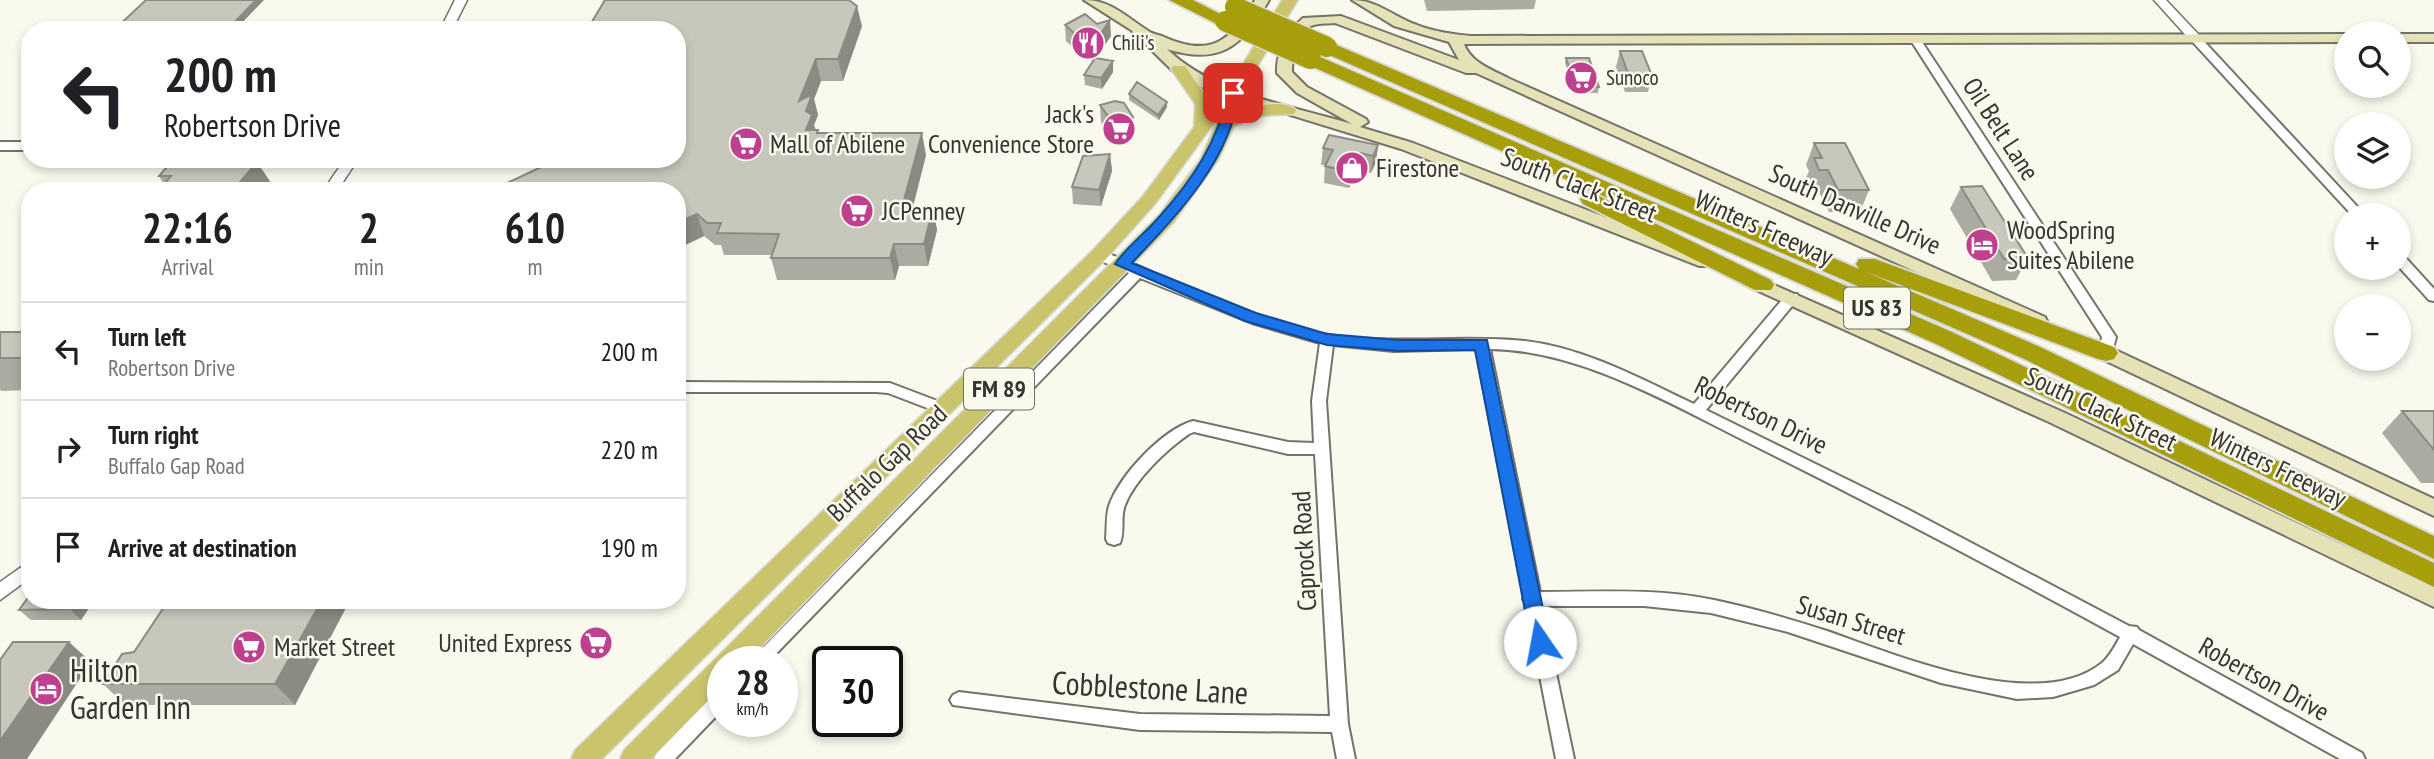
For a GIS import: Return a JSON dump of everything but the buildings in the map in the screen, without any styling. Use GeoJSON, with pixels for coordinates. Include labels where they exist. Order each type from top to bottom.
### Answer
{"type":"FeatureCollection","features":[{"type":"Feature","properties":{"kind":"highway","name":"Winters Freeway"},"geometry":{"type":"LineString","coordinates":[[1178,0],[1226,9],[1319,53],[1647,185],[2031,352],[2434,548]]}},
{"type":"Feature","properties":{"kind":"highway","name":"Winters Freeway"},"geometry":{"type":"LineString","coordinates":[[1319,53],[1360,80],[1944,338],[2434,576]]}},
{"type":"Feature","properties":{"kind":"highway"},"geometry":{"type":"LineString","coordinates":[[1360,80],[1763,285]]}},
{"type":"Feature","properties":{"kind":"highway"},"geometry":{"type":"LineString","coordinates":[[1647,185],[2106,353]]}},
{"type":"Feature","properties":{"kind":"main road","name":"South Clack Street"},"geometry":{"type":"LineString","coordinates":[[1091,0],[1136,27],[1179,69],[1194,79],[1407,146],[1792,297],[2191,480],[2434,598]]}},
{"type":"Feature","properties":{"kind":"main road"},"geometry":{"type":"LineString","coordinates":[[1136,27],[1176,47],[1211,50],[1226,47],[1237,40],[1262,0]]}},
{"type":"Feature","properties":{"kind":"main road"},"geometry":{"type":"LineString","coordinates":[[1359,0],[1399,25],[1429,35],[1456,39],[2334,38]]}},
{"type":"Feature","properties":{"kind":"main road","name":"Buffalo Gap Road"},"geometry":{"type":"LineString","coordinates":[[584,759],[1099,255],[1149,200],[1202,126],[1233,93],[1291,2]]}},
{"type":"Feature","properties":{"kind":"main road"},"geometry":{"type":"LineString","coordinates":[[1407,146],[1317,99],[1289,79],[1284,57],[1304,24],[1320,18],[1336,19],[1505,82]]}},
{"type":"Feature","properties":{"kind":"main road"},"geometry":{"type":"LineString","coordinates":[[2411,38],[2434,38]]}},
{"type":"Feature","properties":{"kind":"main road","name":"South Danville Drive"},"geometry":{"type":"LineString","coordinates":[[1456,39],[1457,48],[1464,58],[1505,82],[2106,353],[2434,508]]}},
{"type":"Feature","properties":{"kind":"main road"},"geometry":{"type":"LineString","coordinates":[[1179,69],[1203,104],[1202,126]]}},
{"type":"Feature","properties":{"kind":"main road","name":"Buffalo Gap Road"},"geometry":{"type":"LineString","coordinates":[[745,646],[944,444],[1130,267],[1210,160],[1229,122],[1233,93]]}},
{"type":"Feature","properties":{"kind":"main road"},"geometry":{"type":"LineString","coordinates":[[1229,122],[1257,111],[1289,110]]}},
{"type":"Feature","properties":{"kind":"main road"},"geometry":{"type":"LineString","coordinates":[[943,410],[952,418],[944,444]]}},
{"type":"Feature","properties":{"kind":"main road"},"geometry":{"type":"LineString","coordinates":[[633,759],[707,684]]}},
{"type":"Feature","properties":{"kind":"street"},"geometry":{"type":"LineString","coordinates":[[450,21],[461,0]]}},
{"type":"Feature","properties":{"kind":"street"},"geometry":{"type":"LineString","coordinates":[[2160,0],[2348,203]]}},
{"type":"Feature","properties":{"kind":"street","name":"Oil Belt Lane"},"geometry":{"type":"LineString","coordinates":[[1915,38],[2109,337],[2106,353]]}},
{"type":"Feature","properties":{"kind":"street"},"geometry":{"type":"LineString","coordinates":[[0,146],[21,146]]}},
{"type":"Feature","properties":{"kind":"street","name":"Robertson Drive"},"geometry":{"type":"LineString","coordinates":[[1099,255],[1250,317],[1327,339],[1399,346],[1516,345],[1584,362],[1697,411],[1904,513],[2131,632],[2356,759]]}},
{"type":"Feature","properties":{"kind":"street"},"geometry":{"type":"LineString","coordinates":[[772,646],[1130,267]]}},
{"type":"Feature","properties":{"kind":"street"},"geometry":{"type":"LineString","coordinates":[[2411,272],[2434,297]]}},
{"type":"Feature","properties":{"kind":"street"},"geometry":{"type":"LineString","coordinates":[[1697,411],[1792,297]]}},
{"type":"Feature","properties":{"kind":"street","name":"Caprock Road"},"geometry":{"type":"LineString","coordinates":[[1327,339],[1319,386],[1339,724],[1346,759]]}},
{"type":"Feature","properties":{"kind":"street"},"geometry":{"type":"LineString","coordinates":[[1482,344],[1565,759]]}},
{"type":"Feature","properties":{"kind":"street"},"geometry":{"type":"LineString","coordinates":[[686,387],[890,388],[943,410]]}},
{"type":"Feature","properties":{"kind":"street"},"geometry":{"type":"LineString","coordinates":[[1114,539],[1117,506],[1167,441],[1183,428],[1193,426],[1287,448],[1323,449]]}},
{"type":"Feature","properties":{"kind":"street"},"geometry":{"type":"LineString","coordinates":[[0,592],[21,575]]}},
{"type":"Feature","properties":{"kind":"street","name":"Susan Street"},"geometry":{"type":"LineString","coordinates":[[1531,599],[1671,601],[1710,606],[1761,618],[1980,685],[2020,691],[2069,687],[2109,667],[2131,632]]}},
{"type":"Feature","properties":{"kind":"street","name":"Cobblestone Lane"},"geometry":{"type":"LineString","coordinates":[[959,700],[1140,722],[1339,724]]}},
{"type":"Feature","properties":{"kind":"street"},"geometry":{"type":"LineString","coordinates":[[663,759],[707,714]]}},
{"type":"Feature","properties":{"kind":"place","name":"Chili's"},"geometry":{"type":"Point","coordinates":[1088,43]}},
{"type":"Feature","properties":{"kind":"place","name":"Sunoco"},"geometry":{"type":"Point","coordinates":[1581,78]}},
{"type":"Feature","properties":{"kind":"place","name":"Jack's Convenience Store"},"geometry":{"type":"Point","coordinates":[1119,129]}},
{"type":"Feature","properties":{"kind":"place","name":"Mall of Abilene"},"geometry":{"type":"Point","coordinates":[746,144]}},
{"type":"Feature","properties":{"kind":"place","name":"Firestone"},"geometry":{"type":"Point","coordinates":[1352,168]}},
{"type":"Feature","properties":{"kind":"place","name":"JCPenney"},"geometry":{"type":"Point","coordinates":[857,211]}},
{"type":"Feature","properties":{"kind":"place","name":"WoodSpring Suites Abilene"},"geometry":{"type":"Point","coordinates":[1982,245]}},
{"type":"Feature","properties":{"kind":"place","name":"United Express"},"geometry":{"type":"Point","coordinates":[596,643]}},
{"type":"Feature","properties":{"kind":"place","name":"Market Street"},"geometry":{"type":"Point","coordinates":[249,647]}},
{"type":"Feature","properties":{"kind":"place","name":"Hilton Garden Inn"},"geometry":{"type":"Point","coordinates":[46,689]}},
{"type":"Feature","properties":{"kind":"route"},"geometry":{"type":"LineString","coordinates":[[1233,93],[1229,122],[1210,160],[1166,219],[1122,264],[1250,317],[1327,339],[1399,346],[1482,344],[1540,642]]}}]}
